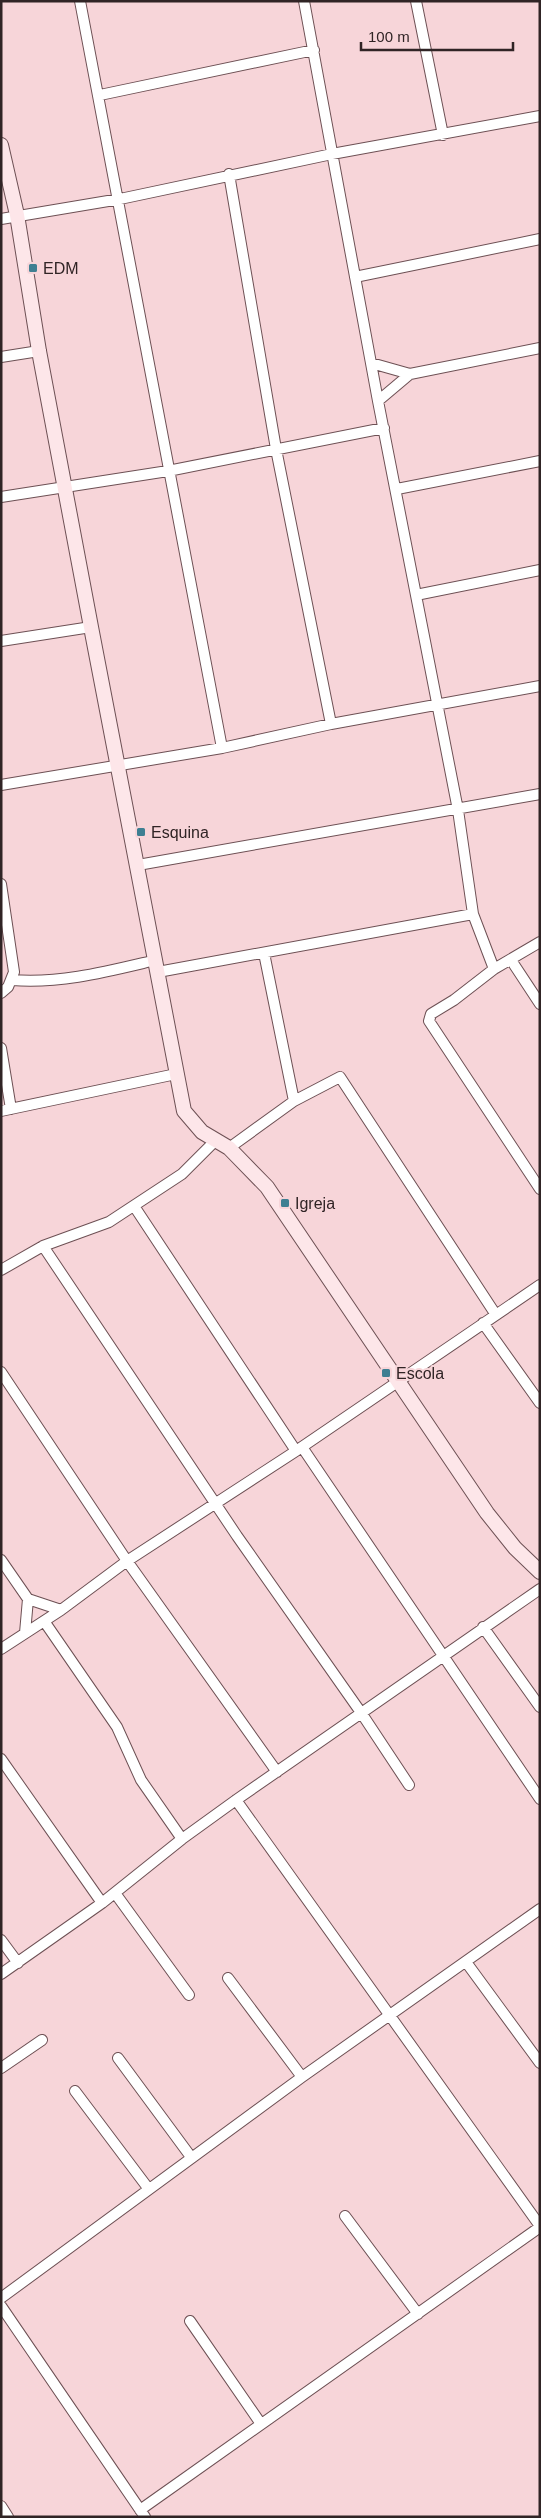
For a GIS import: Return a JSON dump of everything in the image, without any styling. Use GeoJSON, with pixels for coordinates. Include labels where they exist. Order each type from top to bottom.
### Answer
{"type":"FeatureCollection","features":[{"type":"Feature","properties":{"kind":"street"},"geometry":{"type":"LineString","coordinates":[[80,1],[120,199],[168,471],[222,748]]}},
{"type":"Feature","properties":{"kind":"street"},"geometry":{"type":"LineString","coordinates":[[304,1],[378,401],[397,489],[458,810],[473,914],[494,969]]}},
{"type":"Feature","properties":{"kind":"street"},"geometry":{"type":"LineString","coordinates":[[416,1],[443,134]]}},
{"type":"Feature","properties":{"kind":"street"},"geometry":{"type":"LineString","coordinates":[[100,95],[314,50]]}},
{"type":"Feature","properties":{"kind":"street"},"geometry":{"type":"LineString","coordinates":[[1,219],[120,199],[229,174],[540,116]]}},
{"type":"Feature","properties":{"kind":"street"},"geometry":{"type":"LineString","coordinates":[[1,145],[17,215],[39,351],[184,1110],[202,1132],[215,1142],[229,1148],[256,1174],[280,1205],[487,1513],[515,1548],[540,1572]]}},
{"type":"Feature","properties":{"kind":"street"},"geometry":{"type":"LineString","coordinates":[[229,174],[276,448],[331,724]]}},
{"type":"Feature","properties":{"kind":"street"},"geometry":{"type":"LineString","coordinates":[[355,277],[540,239]]}},
{"type":"Feature","properties":{"kind":"street"},"geometry":{"type":"LineString","coordinates":[[371,363],[410,374],[540,348]]}},
{"type":"Feature","properties":{"kind":"street"},"geometry":{"type":"LineString","coordinates":[[1,357],[39,351]]}},
{"type":"Feature","properties":{"kind":"street"},"geometry":{"type":"LineString","coordinates":[[378,401],[410,374]]}},
{"type":"Feature","properties":{"kind":"street"},"geometry":{"type":"LineString","coordinates":[[1,498],[168,471],[384,428]]}},
{"type":"Feature","properties":{"kind":"street"},"geometry":{"type":"LineString","coordinates":[[397,489],[540,461]]}},
{"type":"Feature","properties":{"kind":"street"},"geometry":{"type":"LineString","coordinates":[[416,595],[540,570]]}},
{"type":"Feature","properties":{"kind":"street"},"geometry":{"type":"LineString","coordinates":[[1,641],[91,627]]}},
{"type":"Feature","properties":{"kind":"street"},"geometry":{"type":"LineString","coordinates":[[1,785],[222,748],[331,724],[540,686]]}},
{"type":"Feature","properties":{"kind":"street"},"geometry":{"type":"LineString","coordinates":[[138,865],[540,794]]}},
{"type":"Feature","properties":{"kind":"street"},"geometry":{"type":"LineString","coordinates":[[1,884],[12,955],[12,980],[1,993]]}},
{"type":"Feature","properties":{"kind":"street"},"geometry":{"type":"LineString","coordinates":[[12,980],[53,980],[264,953],[473,914]]}},
{"type":"Feature","properties":{"kind":"street"},"geometry":{"type":"LineString","coordinates":[[540,942],[494,969],[454,1000],[431,1014],[429,1022],[540,1189]]}},
{"type":"Feature","properties":{"kind":"street"},"geometry":{"type":"LineString","coordinates":[[264,953],[294,1101]]}},
{"type":"Feature","properties":{"kind":"street"},"geometry":{"type":"LineString","coordinates":[[511,960],[540,1004]]}},
{"type":"Feature","properties":{"kind":"street"},"geometry":{"type":"LineString","coordinates":[[1,1048],[6,1110],[176,1074]]}},
{"type":"Feature","properties":{"kind":"street"},"geometry":{"type":"LineString","coordinates":[[229,1148],[294,1101],[340,1077],[496,1315]]}},
{"type":"Feature","properties":{"kind":"street"},"geometry":{"type":"LineString","coordinates":[[2,1269],[43,1246],[109,1222],[182,1174],[215,1142]]}},
{"type":"Feature","properties":{"kind":"street"},"geometry":{"type":"LineString","coordinates":[[134,1206],[299,1449],[445,1656],[540,1799]]}},
{"type":"Feature","properties":{"kind":"street"},"geometry":{"type":"LineString","coordinates":[[43,1246],[215,1503],[362,1714],[409,1785]]}},
{"type":"Feature","properties":{"kind":"street"},"geometry":{"type":"LineString","coordinates":[[1,1649],[60,1610],[127,1561],[299,1449],[540,1285]]}},
{"type":"Feature","properties":{"kind":"street"},"geometry":{"type":"LineString","coordinates":[[484,1323],[540,1403]]}},
{"type":"Feature","properties":{"kind":"street"},"geometry":{"type":"LineString","coordinates":[[1,1372],[127,1561],[277,1772]]}},
{"type":"Feature","properties":{"kind":"street"},"geometry":{"type":"LineString","coordinates":[[1,1560],[28,1599],[60,1610]]}},
{"type":"Feature","properties":{"kind":"street"},"geometry":{"type":"LineString","coordinates":[[1,1974],[116,1893],[182,1839],[236,1800],[540,1589]]}},
{"type":"Feature","properties":{"kind":"street"},"geometry":{"type":"LineString","coordinates":[[25,1633],[28,1599]]}},
{"type":"Feature","properties":{"kind":"street"},"geometry":{"type":"LineString","coordinates":[[44,1621],[117,1727],[141,1780],[182,1839]]}},
{"type":"Feature","properties":{"kind":"street"},"geometry":{"type":"LineString","coordinates":[[483,1627],[540,1708]]}},
{"type":"Feature","properties":{"kind":"street"},"geometry":{"type":"LineString","coordinates":[[1,1760],[102,1903]]}},
{"type":"Feature","properties":{"kind":"street"},"geometry":{"type":"LineString","coordinates":[[1,2306],[143,2514],[261,2424],[540,2226],[236,1800]]}},
{"type":"Feature","properties":{"kind":"street"},"geometry":{"type":"LineString","coordinates":[[116,1893],[189,1996]]}},
{"type":"Feature","properties":{"kind":"street"},"geometry":{"type":"LineString","coordinates":[[1,2298],[148,2188],[540,1909]]}},
{"type":"Feature","properties":{"kind":"street"},"geometry":{"type":"LineString","coordinates":[[1,1940],[18,1963]]}},
{"type":"Feature","properties":{"kind":"street"},"geometry":{"type":"LineString","coordinates":[[466,1962],[540,2063]]}},
{"type":"Feature","properties":{"kind":"street"},"geometry":{"type":"LineString","coordinates":[[228,1978],[302,2077]]}},
{"type":"Feature","properties":{"kind":"street"},"geometry":{"type":"LineString","coordinates":[[1,2068],[42,2040]]}},
{"type":"Feature","properties":{"kind":"street"},"geometry":{"type":"LineString","coordinates":[[118,2058],[191,2157]]}},
{"type":"Feature","properties":{"kind":"street"},"geometry":{"type":"LineString","coordinates":[[75,2091],[148,2188]]}},
{"type":"Feature","properties":{"kind":"street"},"geometry":{"type":"LineString","coordinates":[[345,2216],[418,2314]]}},
{"type":"Feature","properties":{"kind":"street"},"geometry":{"type":"LineString","coordinates":[[190,2321],[261,2424]]}},
{"type":"Feature","properties":{"kind":"street"},"geometry":{"type":"LineString","coordinates":[[1,2506],[8,2517]]}},
{"type":"Feature","properties":{"kind":"place","name":"EDM"},"geometry":{"type":"Point","coordinates":[33,268]}},
{"type":"Feature","properties":{"kind":"place","name":"Esquina"},"geometry":{"type":"Point","coordinates":[141,832]}},
{"type":"Feature","properties":{"kind":"place","name":"Igreja"},"geometry":{"type":"Point","coordinates":[285,1203]}},
{"type":"Feature","properties":{"kind":"place","name":"Escola"},"geometry":{"type":"Point","coordinates":[386,1373]}}]}
